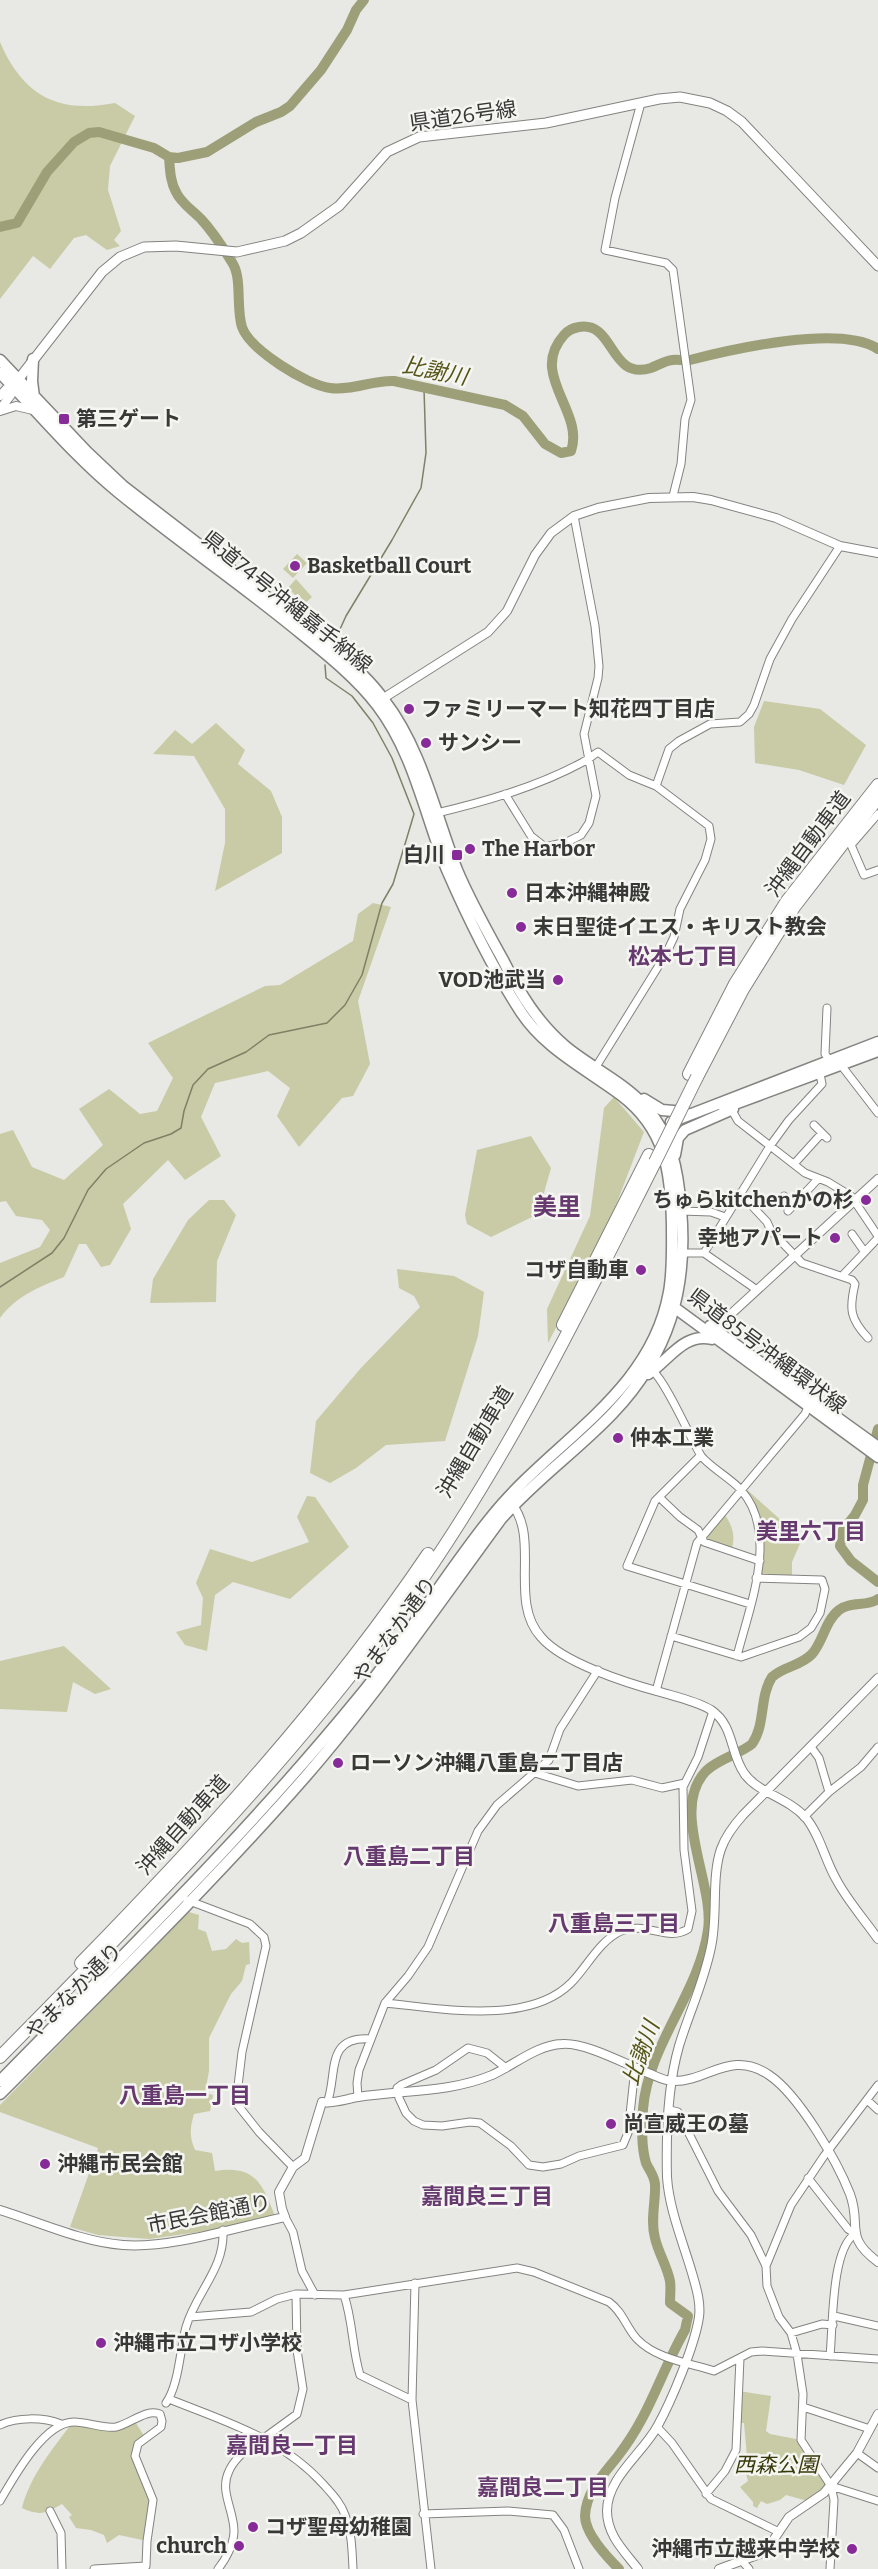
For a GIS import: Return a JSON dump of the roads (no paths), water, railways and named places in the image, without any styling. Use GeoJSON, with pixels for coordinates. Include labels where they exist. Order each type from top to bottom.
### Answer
{"type":"FeatureCollection","features":[{"type":"Feature","properties":{"kind":"highway","name":"沖縄自動車道"},"geometry":{"type":"LineString","coordinates":[[0,2056],[115,1941],[217,1831],[336,1693],[395,1617],[445,1544],[553,1364],[693,1076],[735,984],[781,910],[878,785]]}},
{"type":"Feature","properties":{"kind":"highway","name":"沖縄自動車道"},"geometry":{"type":"LineString","coordinates":[[693,1076],[794,907],[878,798]]}},
{"type":"Feature","properties":{"kind":"highway","name":"沖縄自動車道"},"geometry":{"type":"LineString","coordinates":[[0,2046],[101,1943],[211,1825],[329,1688],[388,1612],[487,1464],[531,1388],[652,1158]]}},
{"type":"Feature","properties":{"kind":"main road","name":"県道26号線"},"geometry":{"type":"LineString","coordinates":[[15,383],[96,279],[120,257],[135,250],[154,246],[237,252],[268,246],[301,233],[339,206],[387,152],[410,140],[429,135],[546,123],[670,98],[690,98],[710,102],[734,115],[750,129],[878,266]]}},
{"type":"Feature","properties":{"kind":"main road"},"geometry":{"type":"LineString","coordinates":[[0,360],[15,383]]}},
{"type":"Feature","properties":{"kind":"main road"},"geometry":{"type":"LineString","coordinates":[[33,360],[34,397]]}},
{"type":"Feature","properties":{"kind":"main road","name":"県道74号沖縄嘉手納線"},"geometry":{"type":"LineString","coordinates":[[0,373],[34,397],[123,486],[332,647],[355,668],[409,742],[432,814],[458,873],[527,1003],[565,1046],[659,1129]]}},
{"type":"Feature","properties":{"kind":"main road","name":"県道74号沖縄嘉手納線"},"geometry":{"type":"LineString","coordinates":[[15,383],[80,458],[110,485],[296,629],[380,701]]}},
{"type":"Feature","properties":{"kind":"main road"},"geometry":{"type":"LineString","coordinates":[[659,1129],[705,1108],[878,1042]]}},
{"type":"Feature","properties":{"kind":"main road"},"geometry":{"type":"LineString","coordinates":[[659,1129],[747,1102],[878,1051]]}},
{"type":"Feature","properties":{"kind":"main road","name":"県道74号沖縄嘉手納線"},"geometry":{"type":"LineString","coordinates":[[594,1071],[635,1096],[659,1129]]}},
{"type":"Feature","properties":{"kind":"main road"},"geometry":{"type":"LineString","coordinates":[[635,1096],[657,1108],[674,1112],[705,1108]]}},
{"type":"Feature","properties":{"kind":"main road"},"geometry":{"type":"LineString","coordinates":[[674,1158],[676,1142],[681,1134],[694,1125],[730,1108]]}},
{"type":"Feature","properties":{"kind":"main road","name":"やまなか通り"},"geometry":{"type":"LineString","coordinates":[[510,1502],[613,1414],[648,1375],[662,1346],[673,1303],[682,1252],[681,1211],[674,1158],[659,1129]]}},
{"type":"Feature","properties":{"kind":"main road","name":"やまなか通り"},"geometry":{"type":"LineString","coordinates":[[0,2094],[186,1898],[368,1694],[464,1552],[510,1502],[532,1472],[602,1410],[631,1379],[673,1303],[671,1187],[659,1129]]}},
{"type":"Feature","properties":{"kind":"main road","name":"県道85号沖縄環状線"},"geometry":{"type":"LineString","coordinates":[[673,1303],[862,1441],[878,1457]]}},
{"type":"Feature","properties":{"kind":"main road"},"geometry":{"type":"LineString","coordinates":[[648,1375],[688,1341],[701,1336],[717,1336]]}},
{"type":"Feature","properties":{"kind":"main road","name":"県道85号沖縄環状線"},"geometry":{"type":"LineString","coordinates":[[862,1441],[878,1447]]}},
{"type":"Feature","properties":{"kind":"main road","name":"やまなか通り"},"geometry":{"type":"LineString","coordinates":[[0,2081],[186,1898]]}},
{"type":"Feature","properties":{"kind":"street"},"geometry":{"type":"LineString","coordinates":[[641,103],[615,198],[605,250],[670,266],[675,278],[691,399],[682,432],[681,464],[673,496]]}},
{"type":"Feature","properties":{"kind":"street"},"geometry":{"type":"LineString","coordinates":[[0,396],[15,383]]}},
{"type":"Feature","properties":{"kind":"street"},"geometry":{"type":"LineString","coordinates":[[0,410],[15,383]]}},
{"type":"Feature","properties":{"kind":"street"},"geometry":{"type":"LineString","coordinates":[[0,410],[16,406],[37,411]]}},
{"type":"Feature","properties":{"kind":"street"},"geometry":{"type":"LineString","coordinates":[[380,701],[488,632],[507,611],[542,544],[559,525],[574,516],[626,501],[673,496],[711,500],[753,510],[840,546],[878,553]]}},
{"type":"Feature","properties":{"kind":"street"},"geometry":{"type":"LineString","coordinates":[[505,794],[537,843],[545,847],[567,842],[585,830],[593,811],[596,789],[584,734],[599,666],[595,626],[574,516]]}},
{"type":"Feature","properties":{"kind":"street"},"geometry":{"type":"LineString","coordinates":[[656,786],[668,753],[675,743],[704,727],[716,723],[735,724],[749,714],[770,660],[792,619],[840,546]]}},
{"type":"Feature","properties":{"kind":"street"},"geometry":{"type":"LineString","coordinates":[[432,814],[505,794],[588,760],[596,753],[601,753],[629,774],[656,786],[709,826],[711,839],[699,874],[680,909],[674,938],[594,1071]]}},
{"type":"Feature","properties":{"kind":"street"},"geometry":{"type":"LineString","coordinates":[[878,814],[851,845],[864,874],[878,870]]}},
{"type":"Feature","properties":{"kind":"street"},"geometry":{"type":"LineString","coordinates":[[828,1008],[825,1054],[830,1061],[841,1065],[878,1113]]}},
{"type":"Feature","properties":{"kind":"street"},"geometry":{"type":"LineString","coordinates":[[705,1253],[770,1146],[789,1120],[822,1084],[820,1074]]}},
{"type":"Feature","properties":{"kind":"street"},"geometry":{"type":"LineString","coordinates":[[730,1108],[738,1121],[805,1173],[828,1182],[856,1200],[878,1237],[843,1275]]}},
{"type":"Feature","properties":{"kind":"street"},"geometry":{"type":"LineString","coordinates":[[794,1164],[825,1136],[814,1125]]}},
{"type":"Feature","properties":{"kind":"street"},"geometry":{"type":"LineString","coordinates":[[784,1196],[791,1208],[818,1179]]}},
{"type":"Feature","properties":{"kind":"street"},"geometry":{"type":"LineString","coordinates":[[717,1336],[719,1326],[878,1179]]}},
{"type":"Feature","properties":{"kind":"street"},"geometry":{"type":"LineString","coordinates":[[740,1193],[802,1263],[843,1275],[855,1284],[850,1301],[852,1315],[857,1327],[868,1338]]}},
{"type":"Feature","properties":{"kind":"street"},"geometry":{"type":"LineString","coordinates":[[681,1211],[711,1212],[725,1217]]}},
{"type":"Feature","properties":{"kind":"street"},"geometry":{"type":"LineString","coordinates":[[852,1234],[864,1251]]}},
{"type":"Feature","properties":{"kind":"street"},"geometry":{"type":"LineString","coordinates":[[682,1252],[705,1253],[757,1290]]}},
{"type":"Feature","properties":{"kind":"street"},"geometry":{"type":"LineString","coordinates":[[648,1375],[700,1456],[742,1490],[758,1524],[760,1561],[737,1656]]}},
{"type":"Feature","properties":{"kind":"street"},"geometry":{"type":"LineString","coordinates":[[656,1691],[697,1543],[805,1414],[810,1403]]}},
{"type":"Feature","properties":{"kind":"street"},"geometry":{"type":"LineString","coordinates":[[700,1456],[659,1497],[651,1509],[627,1566],[686,1582],[750,1604]]}},
{"type":"Feature","properties":{"kind":"street"},"geometry":{"type":"LineString","coordinates":[[659,1497],[698,1530],[701,1539],[711,1545],[760,1561]]}},
{"type":"Feature","properties":{"kind":"street"},"geometry":{"type":"LineString","coordinates":[[510,1502],[519,1513],[523,1528],[526,1597],[532,1624],[548,1644],[626,1682],[695,1703],[713,1711],[727,1727],[738,1761],[748,1779],[784,1800],[804,1817],[837,1882],[878,1939]]}},
{"type":"Feature","properties":{"kind":"street"},"geometry":{"type":"LineString","coordinates":[[671,1636],[737,1656],[755,1653],[806,1634],[817,1618],[824,1598],[822,1580],[756,1578]]}},
{"type":"Feature","properties":{"kind":"street"},"geometry":{"type":"LineString","coordinates":[[358,2097],[359,2070],[385,2003],[428,1947],[484,1822],[510,1793],[549,1760],[560,1728],[598,1670]]}},
{"type":"Feature","properties":{"kind":"street"},"geometry":{"type":"LineString","coordinates":[[638,2569],[617,2544],[610,2531],[607,2505],[613,2487],[657,2427],[681,2361],[696,2331],[699,2305],[670,2199],[667,2177],[670,2110],[679,2047],[711,1950],[721,1849],[729,1831],[878,1678]]}},
{"type":"Feature","properties":{"kind":"street"},"geometry":{"type":"LineString","coordinates":[[385,2003],[462,2011],[504,2009],[538,2003],[555,1996],[571,1983],[606,1942],[618,1933],[646,1927],[678,1934],[688,1929],[692,1911],[684,1851],[682,1801],[685,1783],[698,1757],[713,1711]]}},
{"type":"Feature","properties":{"kind":"street"},"geometry":{"type":"LineString","coordinates":[[811,1747],[819,1758],[829,1792]]}},
{"type":"Feature","properties":{"kind":"street"},"geometry":{"type":"LineString","coordinates":[[804,1817],[829,1792],[861,1767],[878,1747]]}},
{"type":"Feature","properties":{"kind":"street"},"geometry":{"type":"LineString","coordinates":[[536,1773],[578,1786],[632,1780],[662,1788],[685,1783]]}},
{"type":"Feature","properties":{"kind":"street"},"geometry":{"type":"LineString","coordinates":[[186,1898],[250,1924],[258,1929],[266,1939],[265,1958],[242,2052],[236,2103],[252,2125],[293,2167]]}},
{"type":"Feature","properties":{"kind":"street"},"geometry":{"type":"LineString","coordinates":[[327,2103],[333,2064],[338,2050],[356,2040],[370,2039]]}},
{"type":"Feature","properties":{"kind":"street"},"geometry":{"type":"LineString","coordinates":[[315,2295],[302,2271],[293,2232],[282,2209],[279,2192],[293,2167],[305,2158],[322,2102],[466,2084],[506,2068],[544,2048],[565,2043],[673,2081],[686,2080],[712,2070],[738,2065],[768,2074],[795,2102],[829,2150],[851,2197],[858,2244],[878,2262]]}},
{"type":"Feature","properties":{"kind":"street"},"geometry":{"type":"LineString","coordinates":[[506,2068],[487,2053],[468,2048],[436,2070],[401,2085],[397,2088],[398,2093],[406,2113],[414,2121],[423,2125],[442,2126],[480,2123],[511,2146],[529,2165],[543,2167],[623,2145],[628,2133],[639,2070]]}},
{"type":"Feature","properties":{"kind":"street"},"geometry":{"type":"LineString","coordinates":[[766,2266],[786,2214],[808,2178],[878,2085]]}},
{"type":"Feature","properties":{"kind":"street"},"geometry":{"type":"LineString","coordinates":[[867,2100],[878,2110]]}},
{"type":"Feature","properties":{"kind":"street"},"geometry":{"type":"LineString","coordinates":[[670,2110],[678,2112],[718,2191],[751,2235],[766,2266],[767,2286],[779,2317],[791,2333],[802,2381],[801,2440],[831,2486],[834,2500],[830,2569]]}},
{"type":"Feature","properties":{"kind":"street"},"geometry":{"type":"LineString","coordinates":[[808,2178],[848,2229],[855,2234]]}},
{"type":"Feature","properties":{"kind":"street","name":"市民会館通り"},"geometry":{"type":"LineString","coordinates":[[0,2210],[103,2242],[123,2245],[156,2244],[285,2217]]}},
{"type":"Feature","properties":{"kind":"street"},"geometry":{"type":"LineString","coordinates":[[223,2230],[224,2246],[219,2264],[190,2318],[168,2401],[262,2438],[288,2452],[307,2467],[344,2512],[352,2537],[353,2569]]}},
{"type":"Feature","properties":{"kind":"street"},"geometry":{"type":"LineString","coordinates":[[830,2356],[839,2263],[848,2239],[855,2234]]}},
{"type":"Feature","properties":{"kind":"street"},"geometry":{"type":"LineString","coordinates":[[190,2318],[251,2312],[286,2296],[296,2294],[344,2295],[505,2269],[524,2268],[609,2302],[616,2307],[638,2340],[654,2352],[714,2370],[751,2352],[762,2351],[878,2359]]}},
{"type":"Feature","properties":{"kind":"street"},"geometry":{"type":"LineString","coordinates":[[415,2283],[412,2400],[423,2514],[431,2569]]}},
{"type":"Feature","properties":{"kind":"street"},"geometry":{"type":"LineString","coordinates":[[218,2569],[227,2556],[234,2531],[226,2493],[227,2476],[241,2454],[297,2414],[303,2390],[297,2350],[296,2294]]}},
{"type":"Feature","properties":{"kind":"street"},"geometry":{"type":"LineString","coordinates":[[344,2295],[351,2316],[356,2361],[360,2375],[412,2400]]}},
{"type":"Feature","properties":{"kind":"street"},"geometry":{"type":"LineString","coordinates":[[834,2316],[878,2326]]}},
{"type":"Feature","properties":{"kind":"street"},"geometry":{"type":"LineString","coordinates":[[791,2333],[822,2324],[833,2325]]}},
{"type":"Feature","properties":{"kind":"street"},"geometry":{"type":"LineString","coordinates":[[706,2494],[725,2471],[735,2450],[741,2358]]}},
{"type":"Feature","properties":{"kind":"street"},"geometry":{"type":"LineString","coordinates":[[803,2407],[870,2429]]}},
{"type":"Feature","properties":{"kind":"street"},"geometry":{"type":"LineString","coordinates":[[0,2425],[23,2420],[43,2420],[61,2424],[73,2422],[116,2427],[151,2413],[156,2412],[162,2417],[160,2427],[138,2444],[135,2456],[153,2500],[146,2566],[95,2569]]}},
{"type":"Feature","properties":{"kind":"street"},"geometry":{"type":"LineString","coordinates":[[719,2569],[760,2554],[770,2546],[789,2517],[831,2486],[857,2453],[878,2414]]}},
{"type":"Feature","properties":{"kind":"street"},"geometry":{"type":"LineString","coordinates":[[0,2499],[35,2449],[61,2424]]}},
{"type":"Feature","properties":{"kind":"street"},"geometry":{"type":"LineString","coordinates":[[657,2427],[672,2443],[706,2494],[726,2508],[779,2532]]}},
{"type":"Feature","properties":{"kind":"street"},"geometry":{"type":"LineString","coordinates":[[857,2453],[878,2468]]}},
{"type":"Feature","properties":{"kind":"street"},"geometry":{"type":"LineString","coordinates":[[831,2486],[878,2500]]}},
{"type":"Feature","properties":{"kind":"street"},"geometry":{"type":"LineString","coordinates":[[50,2511],[61,2533],[63,2569]]}},
{"type":"Feature","properties":{"kind":"street"},"geometry":{"type":"LineString","coordinates":[[423,2514],[508,2511],[553,2515],[564,2530],[579,2569]]}},
{"type":"Feature","properties":{"kind":"street"},"geometry":{"type":"LineString","coordinates":[[742,2561],[748,2569]]}},
{"type":"Feature","properties":{"kind":"waterway"},"geometry":{"type":"LineString","coordinates":[[0,227],[17,223],[47,172],[74,142],[89,133],[99,132],[154,148],[169,157],[178,158],[207,152],[256,122],[281,112],[290,106],[321,70],[364,0]]}},
{"type":"Feature","properties":{"kind":"waterway","name":"比謝川"},"geometry":{"type":"LineString","coordinates":[[169,157],[171,179],[178,196],[210,229],[236,270],[242,327],[247,336],[267,356],[294,373],[330,388],[338,389],[394,381],[505,405],[523,416],[545,444],[561,453],[571,451],[573,436],[571,422],[554,379],[552,364],[555,350],[566,333],[575,328],[591,328],[600,333],[619,359],[627,366],[637,370],[651,368],[672,360],[690,360],[786,341],[839,339],[861,342],[878,349]]}},
{"type":"Feature","properties":{"kind":"waterway"},"geometry":{"type":"LineString","coordinates":[[336,638],[346,616],[421,488],[426,453],[424,389]]}},
{"type":"Feature","properties":{"kind":"waterway"},"geometry":{"type":"LineString","coordinates":[[0,1287],[52,1253],[64,1238],[88,1190],[106,1169],[144,1143],[171,1134],[181,1128],[193,1085],[208,1069],[246,1052],[269,1035],[327,1023],[345,1005],[362,975],[382,903],[393,884],[414,814],[392,758],[373,723],[352,696],[326,678],[325,665]]}},
{"type":"Feature","properties":{"kind":"waterway","name":"比謝川"},"geometry":{"type":"LineString","coordinates":[[878,1429],[863,1485],[863,1500],[843,1530],[840,1546],[851,1561],[878,1582]]}},
{"type":"Feature","properties":{"kind":"waterway","name":"比謝川"},"geometry":{"type":"LineString","coordinates":[[619,2569],[598,2545],[589,2530],[585,2516],[586,2507],[597,2483],[629,2441],[647,2410],[685,2330],[688,2316],[670,2303],[670,2281],[654,2231],[655,2184],[644,2156],[642,2129],[647,2086],[654,2063],[695,1976],[708,1930],[705,1891],[692,1826],[692,1805],[696,1787],[711,1767],[752,1744],[759,1728],[765,1693],[772,1677],[808,1658],[819,1644],[830,1620],[843,1607],[869,1603],[878,1599]]}},
{"type":"Feature","properties":{"kind":"place","name":"第三ゲート"},"geometry":{"type":"Point","coordinates":[64,419]}},
{"type":"Feature","properties":{"kind":"place","name":"Basketball Court"},"geometry":{"type":"Point","coordinates":[295,566]}},
{"type":"Feature","properties":{"kind":"place","name":"ファミリーマート知花四丁目店"},"geometry":{"type":"Point","coordinates":[409,709]}},
{"type":"Feature","properties":{"kind":"place","name":"サンシー"},"geometry":{"type":"Point","coordinates":[426,743]}},
{"type":"Feature","properties":{"kind":"place","name":"The Harbor"},"geometry":{"type":"Point","coordinates":[470,849]}},
{"type":"Feature","properties":{"kind":"place","name":"白川"},"geometry":{"type":"Point","coordinates":[457,855]}},
{"type":"Feature","properties":{"kind":"place","name":"日本沖縄神殿"},"geometry":{"type":"Point","coordinates":[512,893]}},
{"type":"Feature","properties":{"kind":"place","name":"末日聖徒イエス・キリスト教会"},"geometry":{"type":"Point","coordinates":[521,927]}},
{"type":"Feature","properties":{"kind":"place","name":"VOD池武当"},"geometry":{"type":"Point","coordinates":[558,980]}},
{"type":"Feature","properties":{"kind":"place","name":"ちゅらkitchenかの杉"},"geometry":{"type":"Point","coordinates":[866,1200]}},
{"type":"Feature","properties":{"kind":"place","name":"幸地アパート"},"geometry":{"type":"Point","coordinates":[835,1238]}},
{"type":"Feature","properties":{"kind":"place","name":"コザ自動車"},"geometry":{"type":"Point","coordinates":[641,1270]}},
{"type":"Feature","properties":{"kind":"place","name":"仲本工業"},"geometry":{"type":"Point","coordinates":[618,1438]}},
{"type":"Feature","properties":{"kind":"place","name":"ローソン沖縄八重島二丁目店"},"geometry":{"type":"Point","coordinates":[338,1763]}},
{"type":"Feature","properties":{"kind":"place","name":"尚宣威王の墓"},"geometry":{"type":"Point","coordinates":[611,2124]}},
{"type":"Feature","properties":{"kind":"place","name":"沖縄市民会館"},"geometry":{"type":"Point","coordinates":[45,2164]}},
{"type":"Feature","properties":{"kind":"place","name":"沖縄市立コザ小学校"},"geometry":{"type":"Point","coordinates":[101,2343]}},
{"type":"Feature","properties":{"kind":"place","name":"コザ聖母幼稚園"},"geometry":{"type":"Point","coordinates":[253,2527]}},
{"type":"Feature","properties":{"kind":"place","name":"church"},"geometry":{"type":"Point","coordinates":[239,2546]}},
{"type":"Feature","properties":{"kind":"place","name":"沖縄市立越来中学校"},"geometry":{"type":"Point","coordinates":[852,2549]}},
{"type":"Feature","properties":{"kind":"district","name":"松本七丁目"},"geometry":{"type":"Point","coordinates":[683,956]}},
{"type":"Feature","properties":{"kind":"district","name":"美里"},"geometry":{"type":"Point","coordinates":[557,1207]}},
{"type":"Feature","properties":{"kind":"district","name":"美里六丁目"},"geometry":{"type":"Point","coordinates":[811,1531]}},
{"type":"Feature","properties":{"kind":"district","name":"八重島二丁目"},"geometry":{"type":"Point","coordinates":[409,1856]}},
{"type":"Feature","properties":{"kind":"district","name":"八重島三丁目"},"geometry":{"type":"Point","coordinates":[614,1923]}},
{"type":"Feature","properties":{"kind":"district","name":"八重島一丁目"},"geometry":{"type":"Point","coordinates":[185,2095]}},
{"type":"Feature","properties":{"kind":"district","name":"嘉間良三丁目"},"geometry":{"type":"Point","coordinates":[487,2196]}},
{"type":"Feature","properties":{"kind":"district","name":"嘉間良一丁目"},"geometry":{"type":"Point","coordinates":[292,2445]}},
{"type":"Feature","properties":{"kind":"district","name":"嘉間良二丁目"},"geometry":{"type":"Point","coordinates":[543,2487]}},
{"type":"Feature","properties":{"kind":"park label","name":"西森公園"},"geometry":{"type":"Point","coordinates":[776,2465]}}]}
